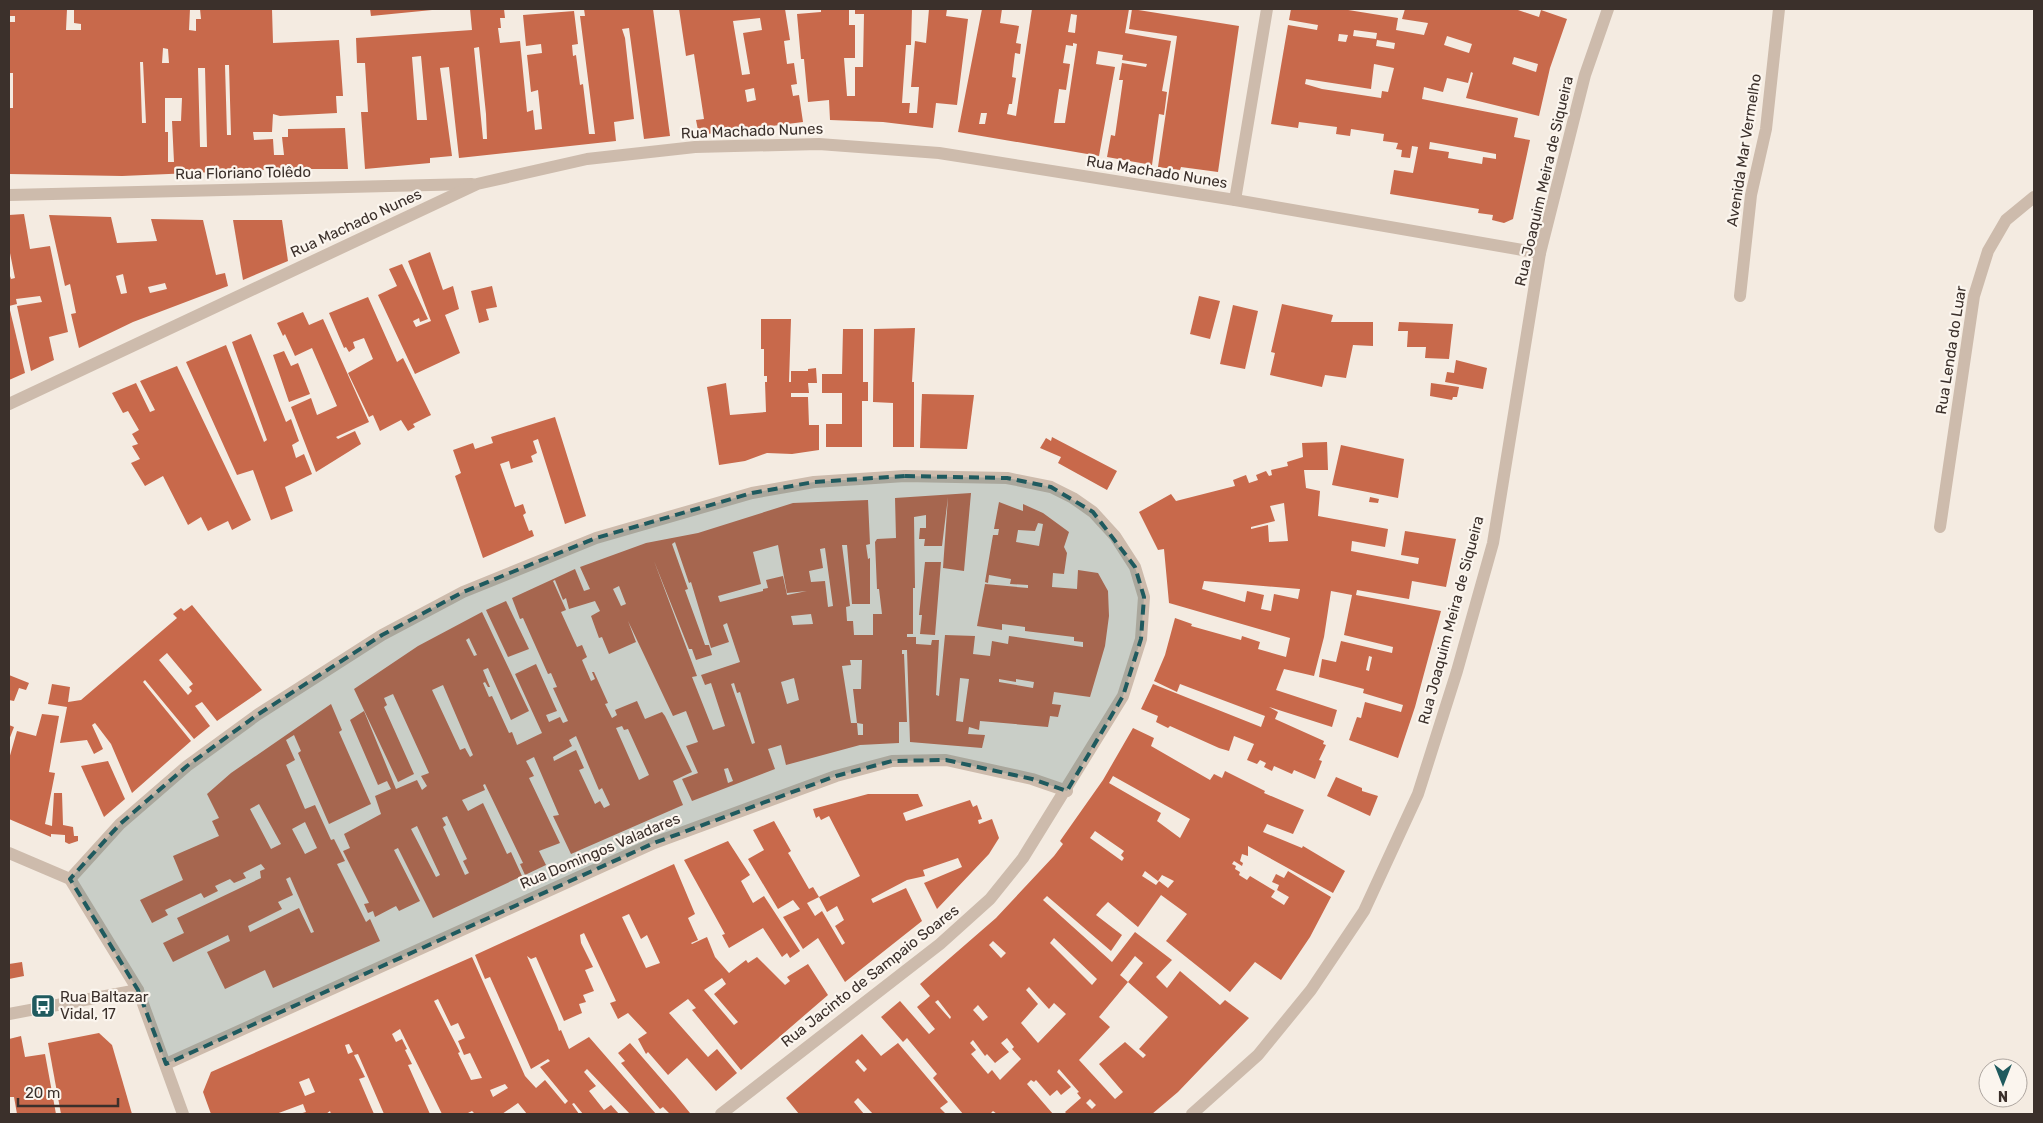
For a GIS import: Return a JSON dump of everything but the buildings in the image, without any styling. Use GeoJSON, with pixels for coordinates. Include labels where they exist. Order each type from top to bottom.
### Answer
{"type":"FeatureCollection","features":[{"type":"Feature","properties":{"kind":"street"},"geometry":{"type":"LineString","coordinates":[[1235,200],[1267,9]]}},
{"type":"Feature","properties":{"kind":"street","name":"Rua Joaquim Meira de Siqueira"},"geometry":{"type":"LineString","coordinates":[[1192,1114],[1258,1056],[1312,990],[1364,911],[1418,794],[1457,671],[1493,543],[1540,253],[1584,75],[1608,9]]}},
{"type":"Feature","properties":{"kind":"street","name":"Avenida Mar Vermelho"},"geometry":{"type":"LineString","coordinates":[[1740,296],[1751,195],[1766,129],[1779,9]]}},
{"type":"Feature","properties":{"kind":"street","name":"Rua Machado Nunes"},"geometry":{"type":"LineString","coordinates":[[9,404],[477,184],[587,159],[694,146],[818,144],[939,153],[1235,200],[1540,253]]}},
{"type":"Feature","properties":{"kind":"street","name":"Rua Floriano Tolêdo"},"geometry":{"type":"LineString","coordinates":[[9,195],[477,184]]}},
{"type":"Feature","properties":{"kind":"street","name":"Rua Lenda do Luar"},"geometry":{"type":"LineString","coordinates":[[1940,527],[1974,296],[1988,250],[2006,220],[2034,197]]}},
{"type":"Feature","properties":{"kind":"street","name":"Rua Jacinto de Sampaio Soares"},"geometry":{"type":"LineString","coordinates":[[70,879],[120,824],[187,766],[257,715],[382,635],[463,592],[596,538],[752,494],[814,482],[905,476],[1007,478],[1051,487],[1073,498],[1093,512],[1115,536],[1135,567],[1144,597],[1141,639],[1123,696],[1024,858],[990,899],[940,944],[721,1114]]}},
{"type":"Feature","properties":{"kind":"street","name":"Rua Domingos Valadares"},"geometry":{"type":"LineString","coordinates":[[166,1064],[654,843],[836,776],[892,761],[946,760],[1016,775],[1066,791]]}},
{"type":"Feature","properties":{"kind":"street"},"geometry":{"type":"LineString","coordinates":[[9,853],[70,879],[138,990],[166,1064],[182,1114]]}},
{"type":"Feature","properties":{"kind":"street"},"geometry":{"type":"LineString","coordinates":[[9,1014],[138,990]]}},
{"type":"Feature","properties":{"kind":"highlighted area"},"geometry":{"type":"Polygon","coordinates":[[[905,476],[1007,478],[1051,487],[1093,512],[1135,567],[1144,597],[1141,639],[1123,696],[1067,791],[1032,779],[946,760],[892,761],[836,776],[654,843],[166,1064],[138,990],[70,879],[120,824],[187,766],[257,715],[382,635],[463,592],[596,538],[752,493],[814,482],[905,476]]]}},
{"type":"Feature","properties":{"kind":"place","name":"Rua Baltazar Vidal, 17"},"geometry":{"type":"Point","coordinates":[43,1006]}}]}
